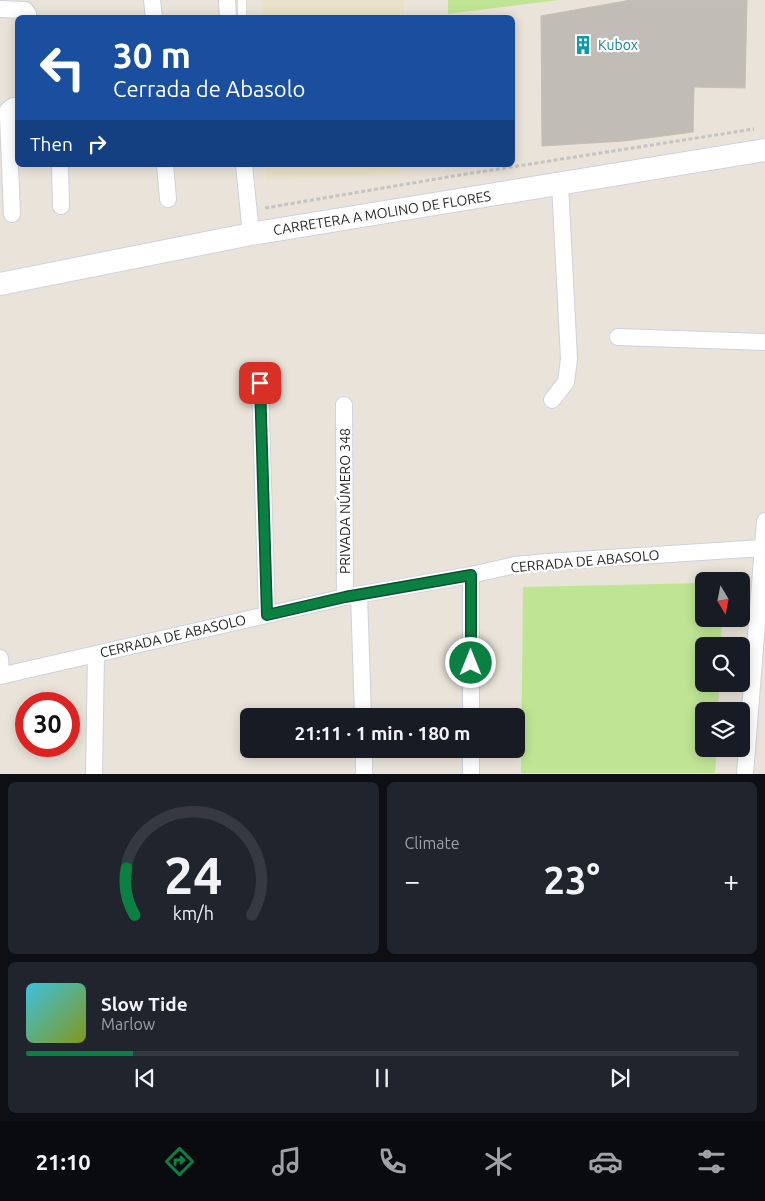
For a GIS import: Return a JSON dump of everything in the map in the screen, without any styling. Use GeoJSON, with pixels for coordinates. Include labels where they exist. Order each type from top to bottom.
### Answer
{"type":"FeatureCollection","features":[{"type":"Feature","properties":{"kind":"main road","name":"CARRETERA A MOLINO DE FLORES"},"geometry":{"type":"LineString","coordinates":[[0,284],[251,234],[765,150]]}},
{"type":"Feature","properties":{"kind":"street"},"geometry":{"type":"LineString","coordinates":[[152,0],[154,15]]}},
{"type":"Feature","properties":{"kind":"street"},"geometry":{"type":"LineString","coordinates":[[227,0],[228,15]]}},
{"type":"Feature","properties":{"kind":"street"},"geometry":{"type":"LineString","coordinates":[[0,10],[25,10],[28,15]]}},
{"type":"Feature","properties":{"kind":"street"},"geometry":{"type":"LineString","coordinates":[[12,214],[8,110],[15,106]]}},
{"type":"Feature","properties":{"kind":"street"},"geometry":{"type":"LineString","coordinates":[[60,167],[60,206]]}},
{"type":"Feature","properties":{"kind":"street"},"geometry":{"type":"LineString","coordinates":[[165,167],[168,199]]}},
{"type":"Feature","properties":{"kind":"street"},"geometry":{"type":"LineString","coordinates":[[244,167],[251,234]]}},
{"type":"Feature","properties":{"kind":"street"},"geometry":{"type":"LineString","coordinates":[[552,400],[566,382],[569,359],[560,184]]}},
{"type":"Feature","properties":{"kind":"street"},"geometry":{"type":"LineString","coordinates":[[618,337],[765,342]]}},
{"type":"Feature","properties":{"kind":"street"},"geometry":{"type":"LineString","coordinates":[[260,383],[267,615]]}},
{"type":"Feature","properties":{"kind":"street","name":"PRIVADA NÚMERO 348"},"geometry":{"type":"LineString","coordinates":[[344,406],[352,596],[362,708]]}},
{"type":"Feature","properties":{"kind":"street"},"geometry":{"type":"LineString","coordinates":[[744,774],[765,521]]}},
{"type":"Feature","properties":{"kind":"street","name":"CERRADA DE ABASOLO"},"geometry":{"type":"LineString","coordinates":[[0,676],[352,596],[471,575],[515,565],[762,548]]}},
{"type":"Feature","properties":{"kind":"street"},"geometry":{"type":"LineString","coordinates":[[471,575],[471,708]]}},
{"type":"Feature","properties":{"kind":"street"},"geometry":{"type":"LineString","coordinates":[[94,774],[96,654]]}},
{"type":"Feature","properties":{"kind":"street"},"geometry":{"type":"LineString","coordinates":[[0,658],[0,676]]}},
{"type":"Feature","properties":{"kind":"street"},"geometry":{"type":"LineString","coordinates":[[364,758],[364,774]]}},
{"type":"Feature","properties":{"kind":"street"},"geometry":{"type":"LineString","coordinates":[[471,758],[471,774]]}},
{"type":"Feature","properties":{"kind":"lane"},"geometry":{"type":"LineString","coordinates":[[242,0],[242,15]]}},
{"type":"Feature","properties":{"kind":"shaded area"},"geometry":{"type":"Polygon","coordinates":[[[262,0],[404,0],[404,15],[261,15],[262,0]]]}},
{"type":"Feature","properties":{"kind":"shaded area"},"geometry":{"type":"Polygon","coordinates":[[[264,167],[400,167],[400,175],[266,179],[264,167]]]}},
{"type":"Feature","properties":{"kind":"green space"},"geometry":{"type":"Polygon","coordinates":[[[448,0],[558,0],[448,14],[448,0]]]}},
{"type":"Feature","properties":{"kind":"green space"},"geometry":{"type":"Polygon","coordinates":[[[695,583],[695,628],[722,628],[721,637],[695,637],[695,692],[719,692],[718,702],[695,702],[695,757],[716,757],[715,773],[521,773],[521,758],[525,758],[525,708],[522,708],[523,587],[695,583]]]}},
{"type":"Feature","properties":{"kind":"building"},"geometry":{"type":"Polygon","coordinates":[[[631,0],[747,0],[745,88],[694,87],[693,132],[624,141],[542,146],[541,16],[631,0]]]}},
{"type":"Feature","properties":{"kind":"place","name":"Kubox"},"geometry":{"type":"Point","coordinates":[583,45]}},
{"type":"Feature","properties":{"kind":"route"},"geometry":{"type":"LineString","coordinates":[[260,383],[267,615],[345,597],[471,575],[471,663]]}}]}
